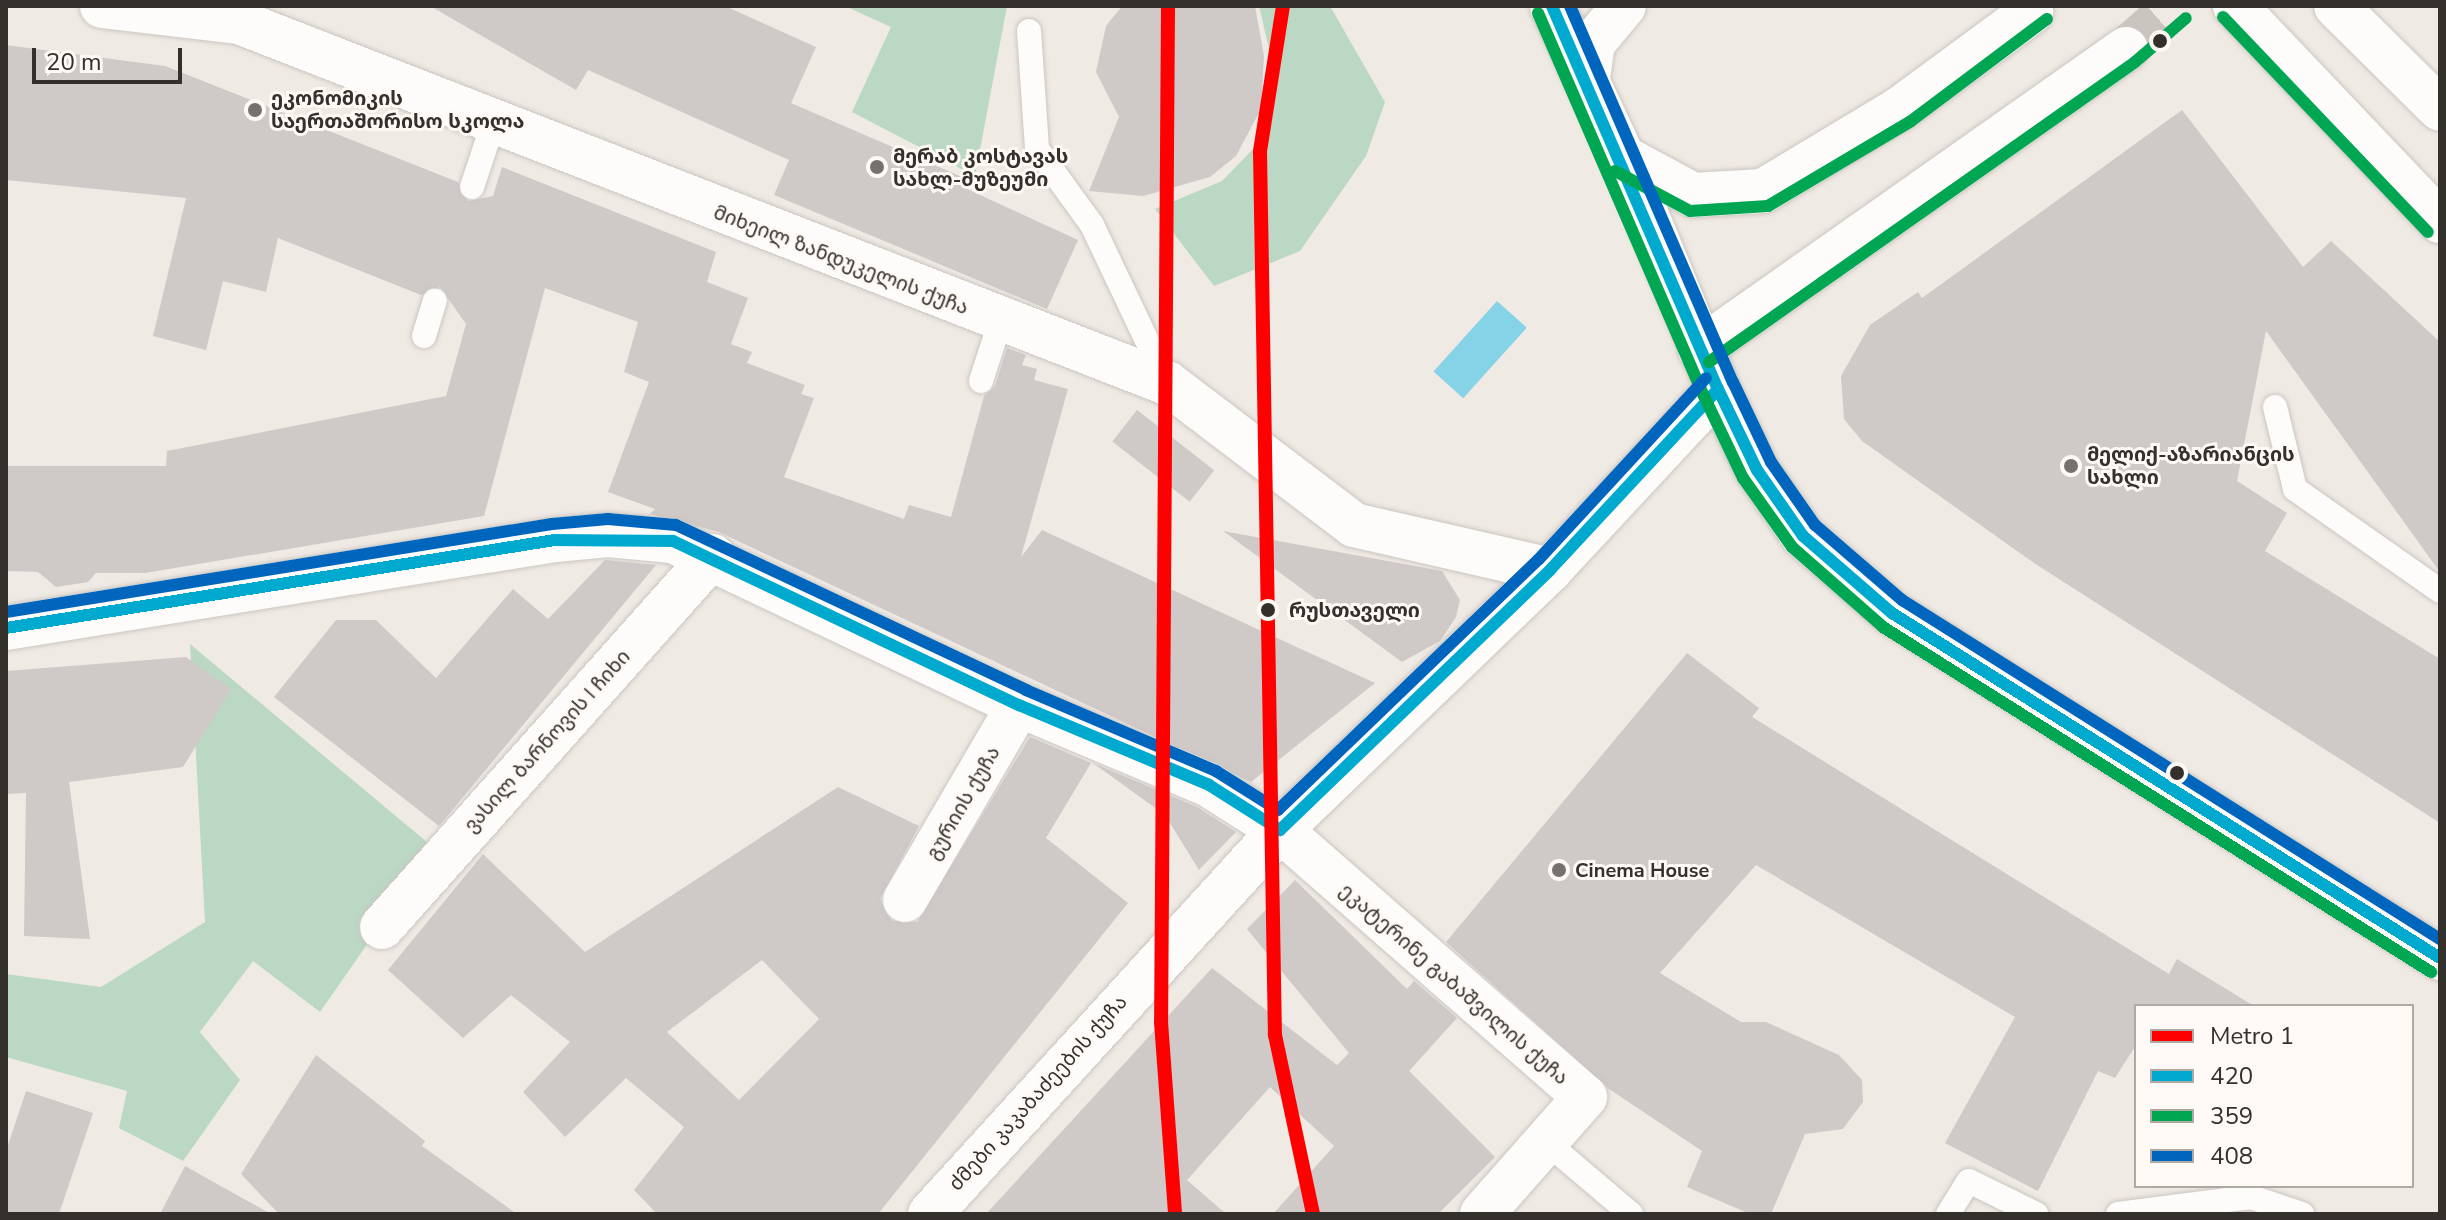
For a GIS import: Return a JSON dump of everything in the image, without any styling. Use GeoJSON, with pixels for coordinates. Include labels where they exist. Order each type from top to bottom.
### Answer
{"type":"FeatureCollection","features":[{"type":"Feature","properties":{"kind":"street","name":"მიხეილ ზანდუკელის ქუჩა"},"geometry":{"type":"LineString","coordinates":[[102,6],[239,22],[1000,322],[1167,383],[1354,525],[1550,570]]}},
{"type":"Feature","properties":{"kind":"street"},"geometry":{"type":"LineString","coordinates":[[1552,6],[1623,157],[1718,389],[1779,503],[1846,579],[2440,958]]}},
{"type":"Feature","properties":{"kind":"street"},"geometry":{"type":"LineString","coordinates":[[1588,78],[1593,43],[1624,6]]}},
{"type":"Feature","properties":{"kind":"street"},"geometry":{"type":"LineString","coordinates":[[2235,6],[2440,221]]}},
{"type":"Feature","properties":{"kind":"street"},"geometry":{"type":"LineString","coordinates":[[2336,6],[2440,109]]}},
{"type":"Feature","properties":{"kind":"street"},"geometry":{"type":"LineString","coordinates":[[1623,157],[1693,195],[1763,191],[1901,108],[2031,12]]}},
{"type":"Feature","properties":{"kind":"street"},"geometry":{"type":"LineString","coordinates":[[1700,349],[2126,49]]}},
{"type":"Feature","properties":{"kind":"street","name":"ძმები კაკაბაძეების ქუჩა"},"geometry":{"type":"LineString","coordinates":[[930,1214],[1280,830],[1550,570],[1718,389]]}},
{"type":"Feature","properties":{"kind":"street"},"geometry":{"type":"LineString","coordinates":[[6,628],[568,538],[673,541],[713,556],[1019,705],[1209,785],[1280,830]]}},
{"type":"Feature","properties":{"kind":"street","name":"ვასილ ბარნოვის I ჩიხი"},"geometry":{"type":"LineString","coordinates":[[382,927],[713,556]]}},
{"type":"Feature","properties":{"kind":"street","name":"გურიის ქუჩა"},"geometry":{"type":"LineString","coordinates":[[905,900],[1019,705]]}},
{"type":"Feature","properties":{"kind":"street","name":"ეკატერინე გაბაშვილის ქუჩა"},"geometry":{"type":"LineString","coordinates":[[1280,830],[1585,1097],[1482,1214]]}},
{"type":"Feature","properties":{"kind":"lane"},"geometry":{"type":"LineString","coordinates":[[1029,31],[1037,149],[1092,225],[1167,383]]}},
{"type":"Feature","properties":{"kind":"lane"},"geometry":{"type":"LineString","coordinates":[[472,187],[493,124]]}},
{"type":"Feature","properties":{"kind":"lane"},"geometry":{"type":"LineString","coordinates":[[424,336],[435,301]]}},
{"type":"Feature","properties":{"kind":"lane"},"geometry":{"type":"LineString","coordinates":[[981,381],[1000,322]]}},
{"type":"Feature","properties":{"kind":"lane"},"geometry":{"type":"LineString","coordinates":[[2275,407],[2295,489],[2440,591]]}},
{"type":"Feature","properties":{"kind":"lane"},"geometry":{"type":"LineString","coordinates":[[1545,1141],[1631,1214]]}},
{"type":"Feature","properties":{"kind":"lane"},"geometry":{"type":"LineString","coordinates":[[1948,1214],[1969,1181],[2036,1214]]}},
{"type":"Feature","properties":{"kind":"lane"},"geometry":{"type":"LineString","coordinates":[[2118,1214],[2251,1197],[2302,1214]]}},
{"type":"Feature","properties":{"kind":"green space"},"geometry":{"type":"Polygon","coordinates":[[[845,6],[1007,6],[975,176],[852,112],[891,27],[845,6]]]}},
{"type":"Feature","properties":{"kind":"green space"},"geometry":{"type":"Polygon","coordinates":[[[1259,6],[1330,6],[1385,102],[1366,156],[1300,251],[1214,286],[1155,209],[1222,181],[1255,147],[1276,79],[1259,6]]]}},
{"type":"Feature","properties":{"kind":"green space"},"geometry":{"type":"Polygon","coordinates":[[[190,644],[434,848],[320,1012],[253,961],[200,1032],[240,1080],[183,1161],[119,1128],[127,1091],[6,1057],[6,974],[101,987],[205,922],[190,644]]]}},
{"type":"Feature","properties":{"kind":"water"},"geometry":{"type":"Polygon","coordinates":[[[1497,301],[1527,328],[1463,398],[1433,372],[1497,301]]]}},
{"type":"Feature","properties":{"kind":"building"},"geometry":{"type":"Polygon","coordinates":[[[430,6],[725,6],[816,47],[791,103],[969,180],[965,188],[1078,240],[1047,309],[774,195],[789,160],[588,70],[576,90],[430,6]]]}},
{"type":"Feature","properties":{"kind":"building"},"geometry":{"type":"Polygon","coordinates":[[[1122,6],[1255,6],[1264,56],[1261,109],[1236,156],[1210,177],[1143,196],[1089,191],[1119,117],[1096,72],[1106,26],[1122,6]]]}},
{"type":"Feature","properties":{"kind":"building"},"geometry":{"type":"Polygon","coordinates":[[[6,45],[165,66],[458,182],[468,201],[493,196],[502,167],[716,252],[707,282],[748,298],[731,344],[752,352],[747,363],[805,385],[801,394],[814,398],[784,477],[904,519],[909,505],[951,517],[984,396],[995,386],[1007,348],[1026,355],[1022,365],[1037,369],[1034,380],[1068,389],[1021,557],[1042,530],[1375,683],[1251,782],[719,532],[650,514],[655,509],[608,492],[649,382],[624,372],[638,322],[545,288],[484,516],[145,573],[96,573],[88,582],[56,587],[38,572],[6,571],[6,466],[166,466],[167,451],[446,396],[466,324],[440,287],[421,295],[278,238],[266,292],[223,281],[206,350],[153,336],[186,198],[6,180],[6,45]]]}},
{"type":"Feature","properties":{"kind":"building","name":"მელიქ-აზარიანცის სახლი"},"geometry":{"type":"Polygon","coordinates":[[[2182,110],[2303,267],[2331,241],[2440,342],[2440,572],[2266,331],[2237,481],[2287,513],[2265,551],[2440,659],[2440,823],[2034,563],[1862,441],[1844,419],[1841,376],[1870,325],[1918,292],[1922,298],[2182,110]]]}},
{"type":"Feature","properties":{"kind":"building"},"geometry":{"type":"Polygon","coordinates":[[[1137,410],[1214,470],[1190,502],[1112,442],[1137,410]]]}},
{"type":"Feature","properties":{"kind":"building"},"geometry":{"type":"Polygon","coordinates":[[[1223,531],[1442,571],[1460,600],[1456,617],[1440,641],[1402,662],[1223,531]]]}},
{"type":"Feature","properties":{"kind":"building"},"geometry":{"type":"Polygon","coordinates":[[[605,560],[656,565],[439,826],[274,697],[336,620],[376,620],[436,678],[513,589],[548,619],[605,560]]]}},
{"type":"Feature","properties":{"kind":"building"},"geometry":{"type":"Polygon","coordinates":[[[1687,653],[1759,708],[1752,717],[2169,974],[2177,959],[2251,1004],[2134,1004],[2134,1048],[2115,1078],[2098,1071],[2038,1191],[1945,1143],[2015,1017],[1756,865],[1660,973],[1741,1022],[1766,1022],[1839,1055],[1862,1080],[1863,1102],[1843,1129],[1805,1134],[1771,1214],[1750,1214],[1687,1187],[1702,1151],[1609,1089],[1446,942],[1687,653]]]}},
{"type":"Feature","properties":{"kind":"building"},"geometry":{"type":"Polygon","coordinates":[[[186,657],[231,689],[183,767],[69,782],[90,939],[24,936],[26,793],[6,794],[6,671],[186,657]]]}},
{"type":"Feature","properties":{"kind":"building"},"geometry":{"type":"Polygon","coordinates":[[[1030,737],[1091,763],[1046,838],[1128,903],[878,1214],[657,1214],[634,1190],[684,1127],[626,1078],[565,1137],[523,1092],[570,1042],[511,995],[463,1038],[388,970],[483,854],[585,952],[838,787],[919,826],[880,899],[892,921],[917,922],[1030,737]],[[762,960],[667,1032],[739,1100],[819,1019],[762,960]]]}},
{"type":"Feature","properties":{"kind":"building"},"geometry":{"type":"Polygon","coordinates":[[[1093,763],[1197,807],[1236,832],[1199,870],[1165,815],[1093,763]]]}},
{"type":"Feature","properties":{"kind":"building"},"geometry":{"type":"Polygon","coordinates":[[[1295,880],[1407,989],[1414,981],[1457,1018],[1409,1071],[1495,1157],[1438,1214],[1273,1214],[1334,1146],[1270,1087],[1187,1180],[1226,1214],[986,1214],[1212,968],[1337,1065],[1349,1053],[1247,929],[1295,880]]]}},
{"type":"Feature","properties":{"kind":"building"},"geometry":{"type":"Polygon","coordinates":[[[316,1055],[425,1141],[422,1146],[517,1214],[279,1214],[241,1174],[316,1055]]]}},
{"type":"Feature","properties":{"kind":"building"},"geometry":{"type":"Polygon","coordinates":[[[26,1091],[93,1113],[59,1214],[6,1214],[6,1151],[26,1091]]]}},
{"type":"Feature","properties":{"kind":"building"},"geometry":{"type":"Polygon","coordinates":[[[185,1166],[271,1214],[160,1214],[185,1166]]]}},
{"type":"Feature","properties":{"kind":"tunnel"},"geometry":{"type":"LineString","coordinates":[[2126,49],[2175,6]]}},
{"type":"Feature","properties":{"kind":"metro line","name":"1"},"geometry":{"type":"LineString","coordinates":[[1168,6],[1161,1022],[1175,1214]]}},
{"type":"Feature","properties":{"kind":"metro line","name":"1"},"geometry":{"type":"LineString","coordinates":[[1283,6],[1260,152],[1275,1035],[1313,1214]]}},
{"type":"Feature","properties":{"kind":"transit line","name":"420"},"geometry":{"type":"LineString","coordinates":[[1552,6],[1718,389],[1757,470],[1803,536],[1892,613],[2440,958]]}},
{"type":"Feature","properties":{"kind":"transit line","name":"408"},"geometry":{"type":"LineString","coordinates":[[1570,6],[1733,382],[1771,462],[1815,525],[1902,600],[2440,939]]}},
{"type":"Feature","properties":{"kind":"transit line","name":"359"},"geometry":{"type":"LineString","coordinates":[[1538,13],[1704,396],[1743,478],[1792,547],[1883,627],[2431,972]]}},
{"type":"Feature","properties":{"kind":"transit line","name":"359"},"geometry":{"type":"LineString","coordinates":[[2223,17],[2428,232]]}},
{"type":"Feature","properties":{"kind":"transit line","name":"359"},"geometry":{"type":"LineString","coordinates":[[1709,362],[2135,62],[2186,18]]}},
{"type":"Feature","properties":{"kind":"transit line","name":"359"},"geometry":{"type":"LineString","coordinates":[[1615,171],[1690,211],[1768,206],[1911,121],[2047,19]]}},
{"type":"Feature","properties":{"kind":"transit line","name":"408"},"geometry":{"type":"LineString","coordinates":[[6,612],[552,524],[608,519],[676,525],[1026,690],[1216,771],[1278,810],[1539,559],[1706,378]]}},
{"type":"Feature","properties":{"kind":"transit line","name":"420"},"geometry":{"type":"LineString","coordinates":[[6,628],[555,540],[673,541],[1019,705],[1209,785],[1280,830],[1550,570],[1718,389]]}},
{"type":"Feature","properties":{"kind":"place","name":"ეკონომიკის საერთაშორისო სკოლა"},"geometry":{"type":"Point","coordinates":[255,110]}},
{"type":"Feature","properties":{"kind":"place","name":"მერაბ კოსტავას სახლ-მუზეუმი"},"geometry":{"type":"Point","coordinates":[877,167]}},
{"type":"Feature","properties":{"kind":"place","name":"მელიქ-აზარიანცის სახლი"},"geometry":{"type":"Point","coordinates":[2071,466]}},
{"type":"Feature","properties":{"kind":"place","name":"რუსთაველი"},"geometry":{"type":"Point","coordinates":[1268,610]}},
{"type":"Feature","properties":{"kind":"place","name":"Cinema House"},"geometry":{"type":"Point","coordinates":[1559,870]}}]}
